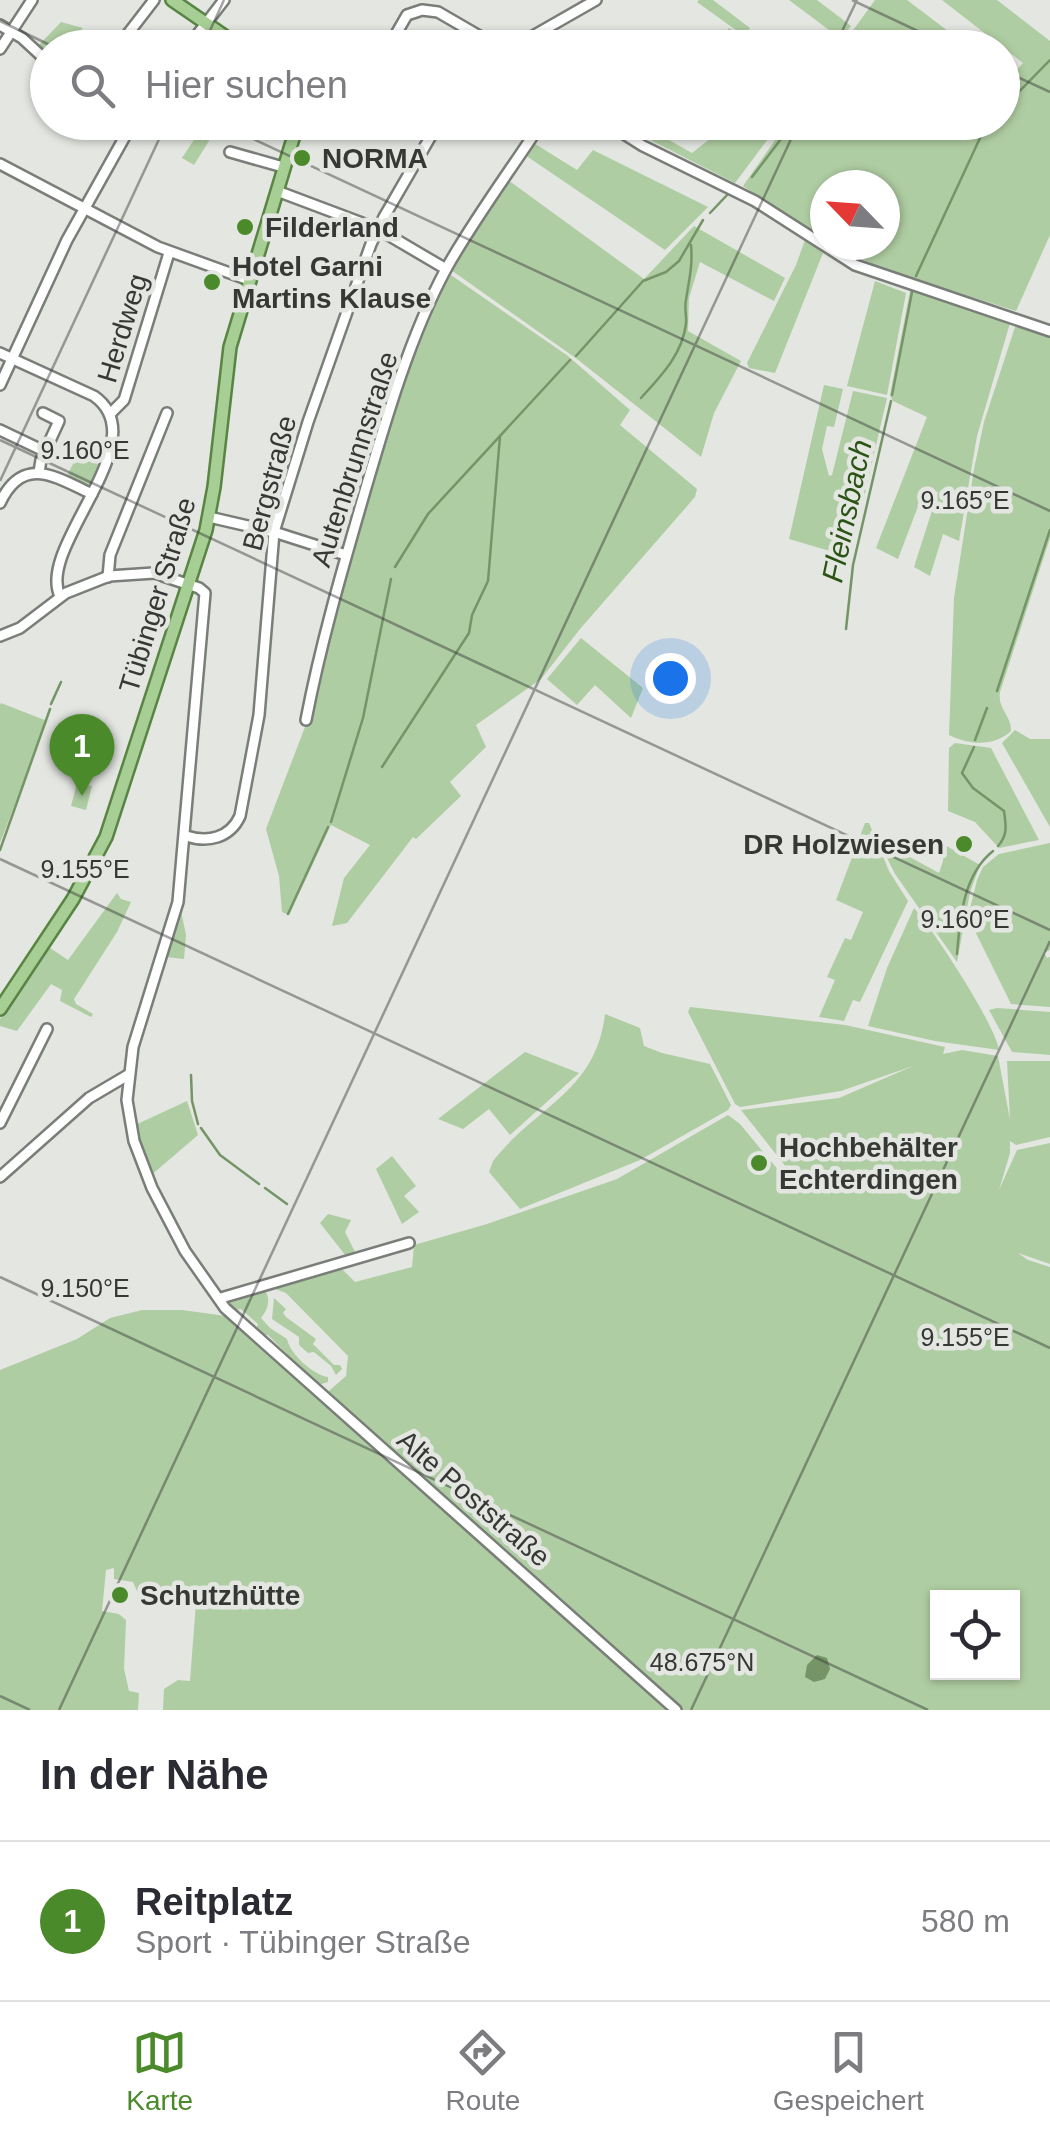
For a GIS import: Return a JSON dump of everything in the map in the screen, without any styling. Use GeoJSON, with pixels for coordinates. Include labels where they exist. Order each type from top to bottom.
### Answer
{"type":"FeatureCollection","features":[{"type":"Feature","properties":{"kind":"main road"},"geometry":{"type":"LineString","coordinates":[[172,0],[215,30]]}},
{"type":"Feature","properties":{"kind":"main road","name":"Tübinger Straße"},"geometry":{"type":"LineString","coordinates":[[0,1008],[81,886],[124,790],[209,517],[228,357],[293,140]]}},
{"type":"Feature","properties":{"kind":"street"},"geometry":{"type":"LineString","coordinates":[[0,48],[32,0]]}},
{"type":"Feature","properties":{"kind":"street"},"geometry":{"type":"LineString","coordinates":[[131,30],[154,0]]}},
{"type":"Feature","properties":{"kind":"street"},"geometry":{"type":"LineString","coordinates":[[201,30],[224,0]]}},
{"type":"Feature","properties":{"kind":"street"},"geometry":{"type":"LineString","coordinates":[[544,30],[596,0]]}},
{"type":"Feature","properties":{"kind":"street"},"geometry":{"type":"LineString","coordinates":[[398,30],[417,5],[438,12],[465,30]]}},
{"type":"Feature","properties":{"kind":"street"},"geometry":{"type":"LineString","coordinates":[[0,25],[30,46]]}},
{"type":"Feature","properties":{"kind":"street"},"geometry":{"type":"LineString","coordinates":[[0,385],[84,210],[123,140]]}},
{"type":"Feature","properties":{"kind":"street","name":"Bergstraße"},"geometry":{"type":"LineString","coordinates":[[186,836],[198,840],[223,836],[236,826],[240,816],[257,728],[274,532],[314,406],[378,229],[429,140]]}},
{"type":"Feature","properties":{"kind":"street","name":"Autenbrunnstraße"},"geometry":{"type":"LineString","coordinates":[[306,720],[316,659],[387,417],[446,269],[530,140]]}},
{"type":"Feature","properties":{"kind":"street"},"geometry":{"type":"LineString","coordinates":[[635,140],[774,212],[855,265],[1050,331]]}},
{"type":"Feature","properties":{"kind":"street"},"geometry":{"type":"LineString","coordinates":[[230,152],[284,168]]}},
{"type":"Feature","properties":{"kind":"street"},"geometry":{"type":"LineString","coordinates":[[0,164],[169,253],[249,280]]}},
{"type":"Feature","properties":{"kind":"street"},"geometry":{"type":"LineString","coordinates":[[276,191],[378,229],[446,269]]}},
{"type":"Feature","properties":{"kind":"street","name":"Herdweg"},"geometry":{"type":"LineString","coordinates":[[60,596],[56,574],[114,433],[111,413],[124,400],[169,253]]}},
{"type":"Feature","properties":{"kind":"street"},"geometry":{"type":"LineString","coordinates":[[0,352],[94,396],[111,413]]}},
{"type":"Feature","properties":{"kind":"street"},"geometry":{"type":"LineString","coordinates":[[39,472],[59,420],[43,412]]}},
{"type":"Feature","properties":{"kind":"street"},"geometry":{"type":"LineString","coordinates":[[108,577],[110,555],[168,413]]}},
{"type":"Feature","properties":{"kind":"street"},"geometry":{"type":"LineString","coordinates":[[0,430],[44,452]]}},
{"type":"Feature","properties":{"kind":"street"},"geometry":{"type":"LineString","coordinates":[[0,503],[12,484],[39,472],[92,494]]}},
{"type":"Feature","properties":{"kind":"street"},"geometry":{"type":"LineString","coordinates":[[209,517],[346,555]]}},
{"type":"Feature","properties":{"kind":"street"},"geometry":{"type":"LineString","coordinates":[[0,636],[20,628],[60,596],[108,577],[154,572],[188,584]]}},
{"type":"Feature","properties":{"kind":"street","name":"Alte Poststraße"},"geometry":{"type":"LineString","coordinates":[[188,584],[202,590],[206,600],[178,902],[128,1075],[130,1126],[148,1178],[180,1242],[225,1308],[676,1710]]}},
{"type":"Feature","properties":{"kind":"street"},"geometry":{"type":"LineString","coordinates":[[0,1123],[47,1029]]}},
{"type":"Feature","properties":{"kind":"street"},"geometry":{"type":"LineString","coordinates":[[0,1177],[89,1098],[128,1075]]}},
{"type":"Feature","properties":{"kind":"street"},"geometry":{"type":"LineString","coordinates":[[221,1298],[410,1243]]}},
{"type":"Feature","properties":{"kind":"shaded area"},"geometry":{"type":"Polygon","coordinates":[[[713,0],[750,28],[736,30],[697,2],[713,0]]]}},
{"type":"Feature","properties":{"kind":"shaded area"},"geometry":{"type":"Polygon","coordinates":[[[789,0],[817,0],[851,26],[848,30],[829,30],[789,0]]]}},
{"type":"Feature","properties":{"kind":"shaded area"},"geometry":{"type":"Polygon","coordinates":[[[875,0],[907,0],[947,30],[853,30],[875,0]]]}},
{"type":"Feature","properties":{"kind":"shaded area"},"geometry":{"type":"Polygon","coordinates":[[[942,0],[997,0],[1050,41],[1050,235],[1016,311],[864,260],[900,260],[900,170],[810,170],[810,230],[743,186],[775,140],[1020,140],[1020,30],[981,30],[942,0]]]}},
{"type":"Feature","properties":{"kind":"shaded area"},"geometry":{"type":"Polygon","coordinates":[[[61,22],[83,28],[81,30],[53,30],[61,22]]]}},
{"type":"Feature","properties":{"kind":"shaded area"},"geometry":{"type":"Polygon","coordinates":[[[194,140],[210,140],[194,165],[182,158],[194,140]]]}},
{"type":"Feature","properties":{"kind":"shaded area"},"geometry":{"type":"Polygon","coordinates":[[[650,140],[669,140],[692,153],[708,140],[767,140],[735,183],[650,140]]]}},
{"type":"Feature","properties":{"kind":"shaded area"},"geometry":{"type":"Polygon","coordinates":[[[532,142],[577,170],[593,150],[708,207],[665,250],[525,155],[532,142]]]}},
{"type":"Feature","properties":{"kind":"shaded area"},"geometry":{"type":"Polygon","coordinates":[[[508,180],[644,279],[694,226],[785,278],[774,301],[700,262],[689,298],[688,331],[741,361],[714,413],[701,457],[577,359],[451,270],[508,180]]]}},
{"type":"Feature","properties":{"kind":"shaded area"},"geometry":{"type":"Polygon","coordinates":[[[805,240],[810,244],[810,260],[820,260],[775,373],[749,368],[747,363],[805,240]]]}},
{"type":"Feature","properties":{"kind":"shaded area"},"geometry":{"type":"Polygon","coordinates":[[[448,273],[568,356],[630,410],[620,425],[697,489],[695,497],[541,679],[476,725],[486,747],[450,782],[461,796],[416,839],[413,837],[347,923],[332,926],[344,878],[370,845],[331,825],[289,915],[282,912],[279,876],[266,829],[308,719],[321,647],[394,407],[448,273]]]}},
{"type":"Feature","properties":{"kind":"shaded area"},"geometry":{"type":"Polygon","coordinates":[[[875,281],[906,293],[887,395],[847,386],[875,281]]]}},
{"type":"Feature","properties":{"kind":"shaded area"},"geometry":{"type":"Polygon","coordinates":[[[914,289],[1010,323],[977,436],[959,541],[943,534],[930,576],[914,567],[938,492],[925,488],[898,559],[876,548],[927,417],[893,401],[890,395],[910,291],[914,289]]]}},
{"type":"Feature","properties":{"kind":"shaded area"},"geometry":{"type":"Polygon","coordinates":[[[1016,324],[1050,335],[1050,538],[1000,692],[1011,731],[997,740],[973,742],[949,735],[954,598],[984,422],[1016,324]]]}},
{"type":"Feature","properties":{"kind":"shaded area"},"geometry":{"type":"Polygon","coordinates":[[[824,385],[843,389],[834,427],[827,426],[822,449],[829,476],[853,391],[887,398],[850,557],[789,539],[824,385]]]}},
{"type":"Feature","properties":{"kind":"shaded area"},"geometry":{"type":"Polygon","coordinates":[[[78,454],[98,464],[90,485],[67,476],[78,454]]]}},
{"type":"Feature","properties":{"kind":"shaded area"},"geometry":{"type":"Polygon","coordinates":[[[581,638],[643,688],[631,718],[595,685],[577,705],[547,679],[581,638]]]}},
{"type":"Feature","properties":{"kind":"shaded area"},"geometry":{"type":"Polygon","coordinates":[[[0,705],[47,721],[0,843],[0,705]]]}},
{"type":"Feature","properties":{"kind":"shaded area"},"geometry":{"type":"Polygon","coordinates":[[[1015,730],[1030,739],[1050,739],[1050,827],[1002,743],[1015,730]]]}},
{"type":"Feature","properties":{"kind":"shaded area"},"geometry":{"type":"Polygon","coordinates":[[[955,743],[991,748],[1039,840],[999,848],[975,822],[948,811],[949,748],[955,743]]]}},
{"type":"Feature","properties":{"kind":"shaded area"},"geometry":{"type":"Polygon","coordinates":[[[77,783],[92,786],[86,810],[71,806],[77,783]]]}},
{"type":"Feature","properties":{"kind":"shaded area"},"geometry":{"type":"Polygon","coordinates":[[[865,823],[869,823],[889,871],[908,901],[860,1002],[853,1000],[844,1021],[819,1017],[835,980],[827,977],[845,938],[851,940],[863,912],[836,900],[865,823]]]}},
{"type":"Feature","properties":{"kind":"shaded area"},"geometry":{"type":"Polygon","coordinates":[[[1050,843],[1050,950],[1044,953],[1050,957],[1050,1007],[1011,1004],[968,917],[983,867],[999,854],[1050,843]]]}},
{"type":"Feature","properties":{"kind":"shaded area"},"geometry":{"type":"Polygon","coordinates":[[[943,844],[980,865],[970,892],[957,962],[895,874],[883,850],[906,855],[939,873],[943,844]]]}},
{"type":"Feature","properties":{"kind":"shaded area"},"geometry":{"type":"Polygon","coordinates":[[[117,893],[131,902],[117,932],[74,999],[93,1014],[91,1017],[60,1001],[62,990],[51,984],[17,1031],[0,1026],[0,1019],[47,946],[68,960],[117,893]]]}},
{"type":"Feature","properties":{"kind":"shaded area"},"geometry":{"type":"Polygon","coordinates":[[[914,908],[976,1000],[999,1050],[868,1026],[887,968],[914,908]]]}},
{"type":"Feature","properties":{"kind":"shaded area"},"geometry":{"type":"Polygon","coordinates":[[[181,911],[186,935],[184,959],[166,957],[181,911]]]}},
{"type":"Feature","properties":{"kind":"shaded area"},"geometry":{"type":"Polygon","coordinates":[[[690,1007],[845,1025],[945,1047],[943,1054],[962,1050],[998,1056],[1010,1120],[1007,1061],[1050,1061],[1050,1137],[1016,1145],[1010,1141],[999,1190],[1017,1150],[1050,1143],[1050,1264],[1018,1253],[1050,1267],[1050,1710],[163,1710],[164,1689],[178,1680],[190,1681],[196,1603],[140,1598],[133,1582],[114,1579],[114,1568],[106,1570],[102,1611],[119,1614],[126,1620],[124,1669],[129,1691],[139,1693],[138,1710],[0,1710],[0,1370],[77,1339],[110,1318],[142,1310],[182,1310],[226,1316],[240,1324],[321,1398],[346,1376],[348,1356],[286,1293],[270,1287],[340,1267],[355,1282],[412,1267],[414,1245],[617,1179],[728,1115],[789,1183],[794,1177],[741,1110],[839,1098],[913,1066],[841,1091],[740,1107],[688,1012],[690,1007]]]}},
{"type":"Feature","properties":{"kind":"shaded area"},"geometry":{"type":"Polygon","coordinates":[[[989,1010],[1050,1012],[1050,1055],[1012,1052],[989,1010]]]}},
{"type":"Feature","properties":{"kind":"shaded area"},"geometry":{"type":"Polygon","coordinates":[[[605,1014],[640,1028],[644,1046],[710,1064],[731,1105],[640,1160],[520,1209],[489,1172],[493,1161],[577,1080],[590,1062],[605,1014]]]}},
{"type":"Feature","properties":{"kind":"shaded area"},"geometry":{"type":"Polygon","coordinates":[[[525,1052],[579,1073],[510,1135],[489,1109],[463,1129],[438,1119],[525,1052]]]}},
{"type":"Feature","properties":{"kind":"shaded area"},"geometry":{"type":"Polygon","coordinates":[[[187,1101],[198,1135],[149,1177],[133,1126],[187,1101]]]}},
{"type":"Feature","properties":{"kind":"shaded area"},"geometry":{"type":"Polygon","coordinates":[[[392,1156],[416,1186],[404,1196],[419,1212],[402,1224],[376,1169],[392,1156]]]}},
{"type":"Feature","properties":{"kind":"shaded area"},"geometry":{"type":"Polygon","coordinates":[[[328,1214],[351,1220],[345,1232],[356,1254],[346,1256],[320,1223],[328,1214]]]}},
{"type":"Feature","properties":{"kind":"shaded area"},"geometry":{"type":"Polygon","coordinates":[[[263,1288],[268,1303],[261,1318],[287,1339],[303,1363],[328,1377],[328,1382],[318,1385],[268,1335],[256,1330],[258,1324],[230,1305],[231,1299],[263,1288]]]}},
{"type":"Feature","properties":{"kind":"shaded area"},"geometry":{"type":"Polygon","coordinates":[[[274,1298],[286,1309],[286,1317],[316,1339],[313,1344],[334,1365],[340,1365],[342,1369],[336,1375],[314,1352],[308,1353],[299,1345],[299,1337],[272,1319],[274,1298]]]}},
{"type":"Feature","properties":{"kind":"shaded area"},"geometry":{"type":"Polygon","coordinates":[[[817,1655],[827,1658],[830,1669],[825,1679],[814,1682],[805,1677],[807,1665],[817,1655]]]}},
{"type":"Feature","properties":{"kind":"waterway","name":"Fleinsbach"},"geometry":{"type":"LineString","coordinates":[[1020,91],[1050,60]]}},
{"type":"Feature","properties":{"kind":"waterway"},"geometry":{"type":"LineString","coordinates":[[752,177],[780,140]]}},
{"type":"Feature","properties":{"kind":"waterway","name":"Fleinsbach"},"geometry":{"type":"LineString","coordinates":[[916,276],[979,140]]}},
{"type":"Feature","properties":{"kind":"waterway"},"geometry":{"type":"LineString","coordinates":[[710,213],[729,193]]}},
{"type":"Feature","properties":{"kind":"waterway"},"geometry":{"type":"LineString","coordinates":[[576,356],[643,281],[666,272],[679,261],[703,220]]}},
{"type":"Feature","properties":{"kind":"waterway"},"geometry":{"type":"LineString","coordinates":[[641,398],[670,364],[684,335],[691,245]]}},
{"type":"Feature","properties":{"kind":"waterway","name":"Fleinsbach"},"geometry":{"type":"LineString","coordinates":[[892,395],[912,292]]}},
{"type":"Feature","properties":{"kind":"waterway"},"geometry":{"type":"LineString","coordinates":[[395,567],[428,514],[570,360]]}},
{"type":"Feature","properties":{"kind":"waterway","name":"Fleinsbach"},"geometry":{"type":"LineString","coordinates":[[846,629],[853,565],[891,401]]}},
{"type":"Feature","properties":{"kind":"waterway"},"geometry":{"type":"LineString","coordinates":[[382,767],[469,633],[472,615],[488,581],[500,436]]}},
{"type":"Feature","properties":{"kind":"waterway"},"geometry":{"type":"LineString","coordinates":[[997,691],[1050,530]]}},
{"type":"Feature","properties":{"kind":"waterway"},"geometry":{"type":"LineString","coordinates":[[331,822],[363,718],[391,579]]}},
{"type":"Feature","properties":{"kind":"waterway"},"geometry":{"type":"LineString","coordinates":[[51,704],[61,682]]}},
{"type":"Feature","properties":{"kind":"waterway"},"geometry":{"type":"LineString","coordinates":[[975,740],[987,708]]}},
{"type":"Feature","properties":{"kind":"waterway"},"geometry":{"type":"LineString","coordinates":[[0,850],[50,709]]}},
{"type":"Feature","properties":{"kind":"waterway"},"geometry":{"type":"LineString","coordinates":[[974,747],[962,773],[973,788],[1004,811],[1005,834],[998,846]]}},
{"type":"Feature","properties":{"kind":"waterway"},"geometry":{"type":"LineString","coordinates":[[288,914],[328,827]]}},
{"type":"Feature","properties":{"kind":"waterway"},"geometry":{"type":"LineString","coordinates":[[957,954],[969,885],[993,851]]}},
{"type":"Feature","properties":{"kind":"waterway"},"geometry":{"type":"LineString","coordinates":[[191,1075],[198,1124]]}},
{"type":"Feature","properties":{"kind":"waterway"},"geometry":{"type":"LineString","coordinates":[[201,1128],[220,1155],[259,1184]]}},
{"type":"Feature","properties":{"kind":"waterway"},"geometry":{"type":"LineString","coordinates":[[265,1188],[287,1204]]}},
{"type":"Feature","properties":{"kind":"place","name":"NORMA"},"geometry":{"type":"Point","coordinates":[302,158]}},
{"type":"Feature","properties":{"kind":"place","name":"Filderland"},"geometry":{"type":"Point","coordinates":[245,227]}},
{"type":"Feature","properties":{"kind":"place","name":"Hotel Garni Martins Klause"},"geometry":{"type":"Point","coordinates":[212,282]}},
{"type":"Feature","properties":{"kind":"place","name":"Reitplatz"},"geometry":{"type":"Point","coordinates":[82,796]}},
{"type":"Feature","properties":{"kind":"place","name":"DR Holzwiesen"},"geometry":{"type":"Point","coordinates":[964,844]}},
{"type":"Feature","properties":{"kind":"place","name":"Hochbehälter Echterdingen"},"geometry":{"type":"Point","coordinates":[759,1163]}},
{"type":"Feature","properties":{"kind":"place","name":"Schutzhütte"},"geometry":{"type":"Point","coordinates":[120,1595]}}]}
